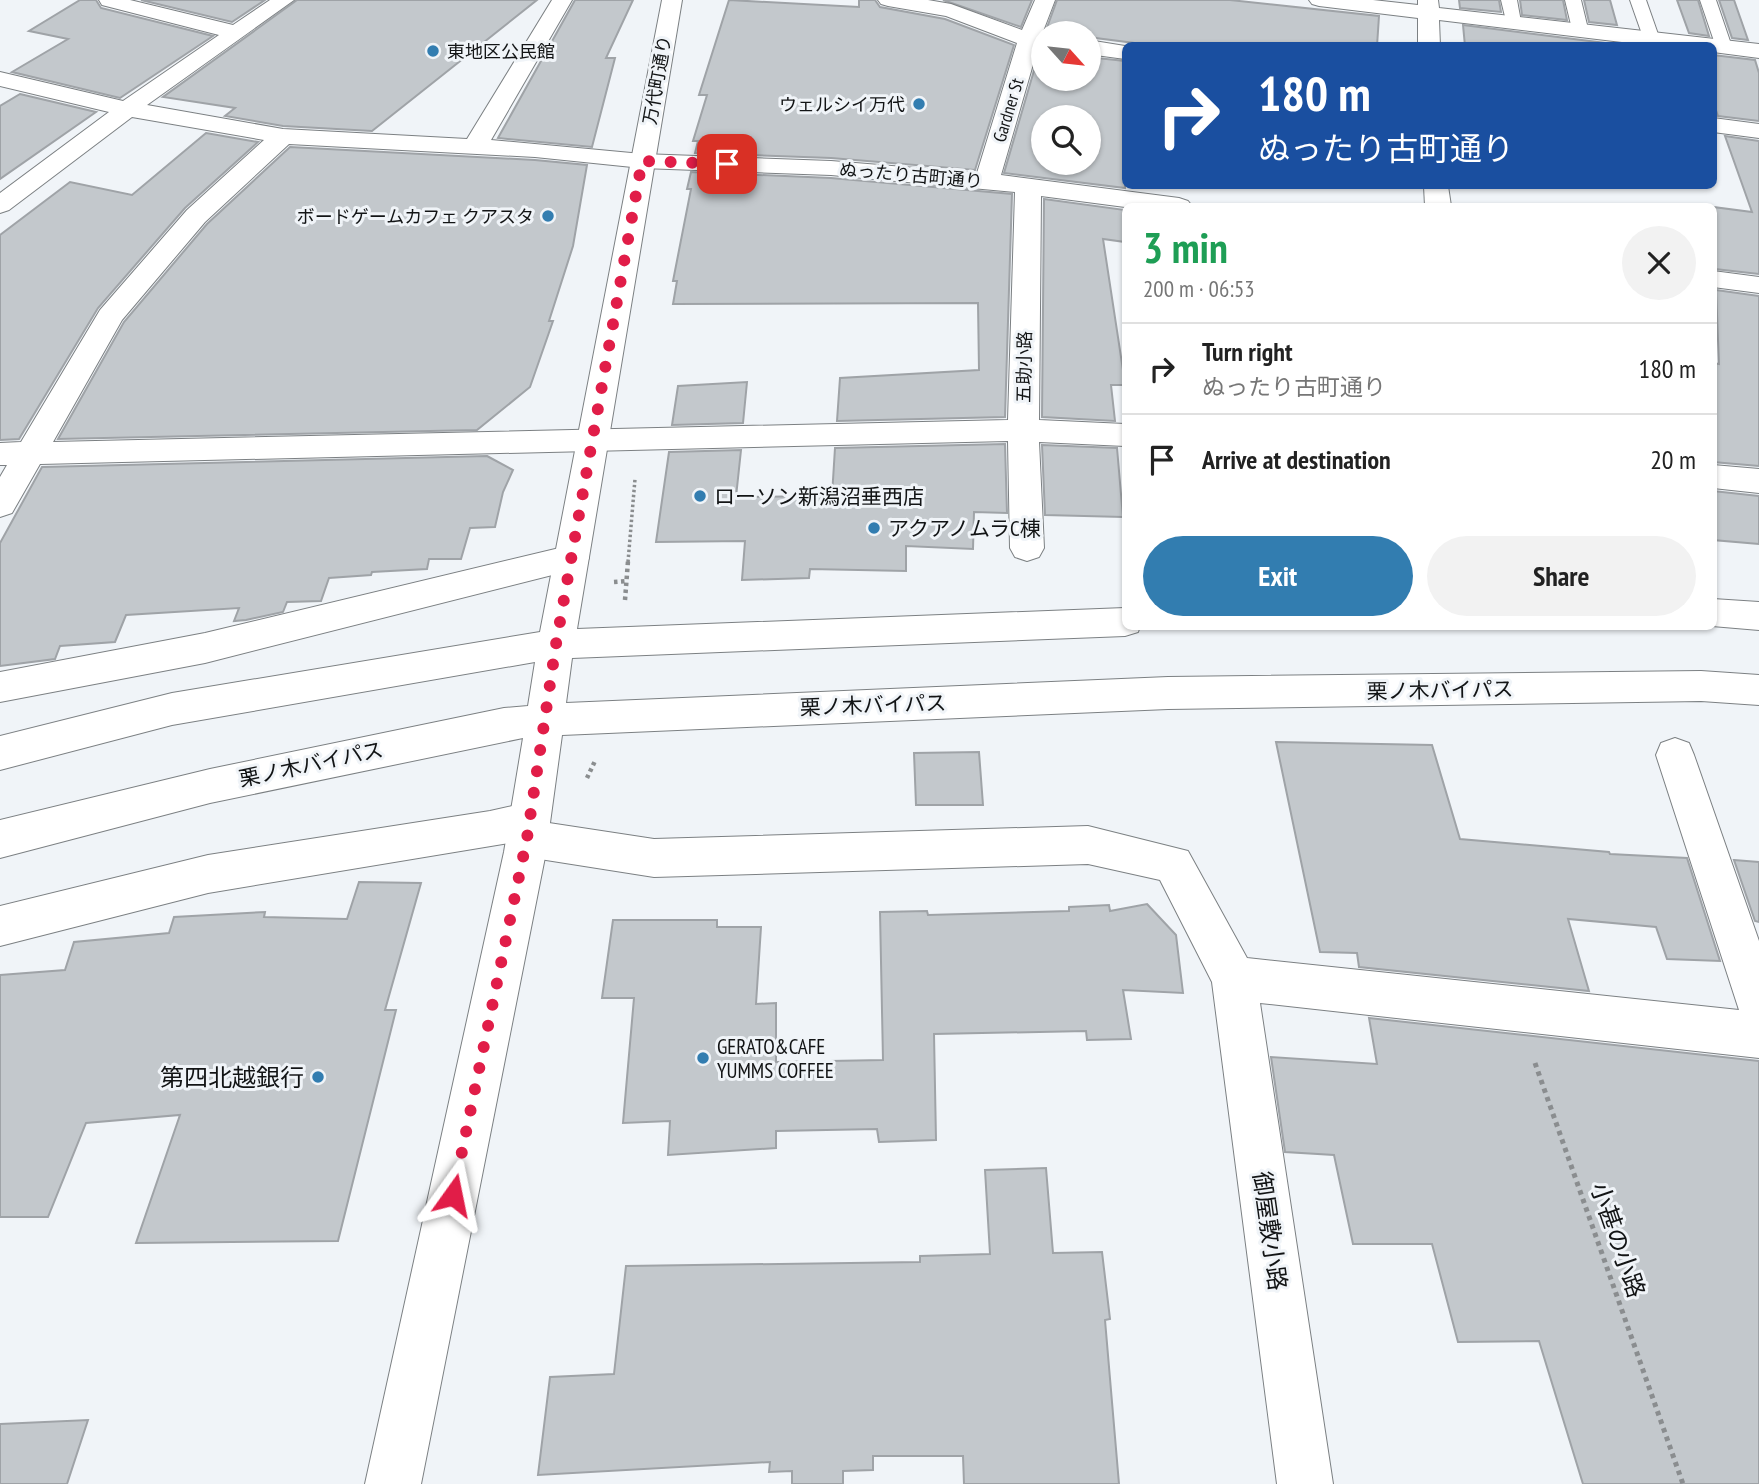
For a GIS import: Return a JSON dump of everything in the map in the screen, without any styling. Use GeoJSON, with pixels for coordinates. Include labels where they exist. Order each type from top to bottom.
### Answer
{"type":"FeatureCollection","features":[{"type":"Feature","properties":{"kind":"street"},"geometry":{"type":"LineString","coordinates":[[0,205],[127,109],[234,32],[284,0]]}},
{"type":"Feature","properties":{"kind":"street"},"geometry":{"type":"LineString","coordinates":[[474,148],[562,0]]}},
{"type":"Feature","properties":{"kind":"street","name":"万代町通り"},"geometry":{"type":"LineString","coordinates":[[393,1484],[529,829],[556,644],[672,0]]}},
{"type":"Feature","properties":{"kind":"street"},"geometry":{"type":"LineString","coordinates":[[888,0],[951,10],[1031,39]]}},
{"type":"Feature","properties":{"kind":"street","name":"Gardner St"},"geometry":{"type":"LineString","coordinates":[[1040,21],[1045,0]]}},
{"type":"Feature","properties":{"kind":"street"},"geometry":{"type":"LineString","coordinates":[[1320,0],[1429,6],[1513,22],[1688,42]]}},
{"type":"Feature","properties":{"kind":"street"},"geometry":{"type":"LineString","coordinates":[[108,1],[234,32]]}},
{"type":"Feature","properties":{"kind":"street"},"geometry":{"type":"LineString","coordinates":[[1429,6],[1429,42]]}},
{"type":"Feature","properties":{"kind":"street"},"geometry":{"type":"LineString","coordinates":[[1717,46],[1759,51]]}},
{"type":"Feature","properties":{"kind":"street"},"geometry":{"type":"LineString","coordinates":[[1101,48],[1122,51]]}},
{"type":"Feature","properties":{"kind":"street","name":"Gardner St"},"geometry":{"type":"LineString","coordinates":[[987,181],[1031,55]]}},
{"type":"Feature","properties":{"kind":"street","name":"ぬったり古町通り"},"geometry":{"type":"LineString","coordinates":[[0,79],[127,109],[283,136],[535,150],[642,161],[831,169],[987,181],[1157,203]]}},
{"type":"Feature","properties":{"kind":"street"},"geometry":{"type":"LineString","coordinates":[[1717,126],[1759,131]]}},
{"type":"Feature","properties":{"kind":"street"},"geometry":{"type":"LineString","coordinates":[[0,505],[15,453],[110,316],[196,216],[283,136]]}},
{"type":"Feature","properties":{"kind":"street","name":"五助小路"},"geometry":{"type":"LineString","coordinates":[[1027,548],[1023,430],[1028,186]]}},
{"type":"Feature","properties":{"kind":"street"},"geometry":{"type":"LineString","coordinates":[[1717,280],[1759,285]]}},
{"type":"Feature","properties":{"kind":"street"},"geometry":{"type":"LineString","coordinates":[[15,453],[1023,430],[1122,435]]}},
{"type":"Feature","properties":{"kind":"street"},"geometry":{"type":"LineString","coordinates":[[1717,476],[1759,481]]}},
{"type":"Feature","properties":{"kind":"street"},"geometry":{"type":"LineString","coordinates":[[0,687],[205,648],[572,558]]}},
{"type":"Feature","properties":{"kind":"street"},"geometry":{"type":"LineString","coordinates":[[1717,613],[1759,616]]}},
{"type":"Feature","properties":{"kind":"street"},"geometry":{"type":"LineString","coordinates":[[0,753],[172,709],[556,644],[1122,622]]}},
{"type":"Feature","properties":{"kind":"street","name":"栗ノ木バイパス"},"geometry":{"type":"LineString","coordinates":[[0,839],[210,786],[504,723],[545,719],[1168,693],[1701,686],[1759,690]]}},
{"type":"Feature","properties":{"kind":"street"},"geometry":{"type":"LineString","coordinates":[[1675,755],[1759,1005]]}},
{"type":"Feature","properties":{"kind":"street"},"geometry":{"type":"LineString","coordinates":[[0,926],[208,874],[490,830],[529,829],[654,858],[1088,845],[1173,864],[1234,978],[1759,1035]]}},
{"type":"Feature","properties":{"kind":"street","name":"御屋敷小路"},"geometry":{"type":"LineString","coordinates":[[1234,978],[1305,1484]]}},
{"type":"Feature","properties":{"kind":"lane"},"geometry":{"type":"LineString","coordinates":[[1509,0],[1513,22]]}},
{"type":"Feature","properties":{"kind":"lane"},"geometry":{"type":"LineString","coordinates":[[1573,0],[1580,29]]}},
{"type":"Feature","properties":{"kind":"lane"},"geometry":{"type":"LineString","coordinates":[[1638,0],[1651,37]]}},
{"type":"Feature","properties":{"kind":"lane"},"geometry":{"type":"LineString","coordinates":[[1708,0],[1724,47]]}},
{"type":"Feature","properties":{"kind":"path","name":"小甚の小路"},"geometry":{"type":"LineString","coordinates":[[1517,1009],[1683,1484]]}},
{"type":"Feature","properties":{"kind":"building"},"geometry":{"type":"Polygon","coordinates":[[[80,0],[96,0],[101,8],[213,36],[120,98],[12,72],[68,39],[29,31],[80,0]]]}},
{"type":"Feature","properties":{"kind":"building"},"geometry":{"type":"Polygon","coordinates":[[[141,0],[265,0],[232,22],[141,0]]]}},
{"type":"Feature","properties":{"kind":"building"},"geometry":{"type":"Polygon","coordinates":[[[297,0],[537,0],[372,131],[283,126],[225,116],[235,108],[163,97],[297,0]]]}},
{"type":"Feature","properties":{"kind":"building"},"geometry":{"type":"Polygon","coordinates":[[[575,0],[633,0],[606,58],[615,58],[592,147],[498,138],[575,0]]]}},
{"type":"Feature","properties":{"kind":"building"},"geometry":{"type":"Polygon","coordinates":[[[729,0],[859,7],[859,0],[875,0],[880,7],[945,19],[1014,45],[975,170],[831,158],[695,153],[698,141],[693,141],[707,95],[699,95],[729,0]]]}},
{"type":"Feature","properties":{"kind":"building"},"geometry":{"type":"Polygon","coordinates":[[[943,0],[1032,0],[1021,27],[943,0]]]}},
{"type":"Feature","properties":{"kind":"building"},"geometry":{"type":"Polygon","coordinates":[[[1057,0],[1230,0],[1379,16],[1377,42],[1127,42],[1101,39],[1101,21],[1049,21],[1057,0]]]}},
{"type":"Feature","properties":{"kind":"building"},"geometry":{"type":"Polygon","coordinates":[[[1459,0],[1499,0],[1501,12],[1460,8],[1459,0]]]}},
{"type":"Feature","properties":{"kind":"building"},"geometry":{"type":"Polygon","coordinates":[[[1520,0],[1563,0],[1567,20],[1522,15],[1520,0]]]}},
{"type":"Feature","properties":{"kind":"building"},"geometry":{"type":"Polygon","coordinates":[[[1584,0],[1610,0],[1617,25],[1589,22],[1584,0]]]}},
{"type":"Feature","properties":{"kind":"building"},"geometry":{"type":"Polygon","coordinates":[[[1677,0],[1698,0],[1709,36],[1689,33],[1677,0]]]}},
{"type":"Feature","properties":{"kind":"building"},"geometry":{"type":"Polygon","coordinates":[[[1719,0],[1734,0],[1748,40],[1732,38],[1719,0]]]}},
{"type":"Feature","properties":{"kind":"building"},"geometry":{"type":"Polygon","coordinates":[[[1463,25],[1597,42],[1465,42],[1463,25]]]}},
{"type":"Feature","properties":{"kind":"building"},"geometry":{"type":"Polygon","coordinates":[[[1717,55],[1755,60],[1759,73],[1759,121],[1718,116],[1717,55]]]}},
{"type":"Feature","properties":{"kind":"building"},"geometry":{"type":"Polygon","coordinates":[[[1101,58],[1122,61],[1122,188],[1004,173],[1031,81],[1031,91],[1101,91],[1101,58]]]}},
{"type":"Feature","properties":{"kind":"building"},"geometry":{"type":"Polygon","coordinates":[[[20,94],[96,112],[0,179],[0,106],[20,94]]]}},
{"type":"Feature","properties":{"kind":"building"},"geometry":{"type":"Polygon","coordinates":[[[206,133],[258,142],[185,208],[98,308],[19,439],[0,440],[0,235],[70,182],[132,195],[206,133]]]}},
{"type":"Feature","properties":{"kind":"building"},"geometry":{"type":"Polygon","coordinates":[[[1725,136],[1759,141],[1759,274],[1717,269],[1717,208],[1752,212],[1725,136]]]}},
{"type":"Feature","properties":{"kind":"building"},"geometry":{"type":"Polygon","coordinates":[[[290,147],[587,165],[573,246],[549,321],[553,321],[530,387],[477,430],[58,439],[124,322],[207,224],[290,147]]]}},
{"type":"Feature","properties":{"kind":"building"},"geometry":{"type":"Polygon","coordinates":[[[691,172],[831,178],[1012,194],[1005,417],[837,421],[840,378],[979,370],[978,303],[673,304],[677,281],[673,281],[691,189],[687,189],[691,172]]]}},
{"type":"Feature","properties":{"kind":"building"},"geometry":{"type":"Polygon","coordinates":[[[1044,199],[1122,210],[1122,242],[1103,239],[1122,363],[1122,385],[1111,385],[1115,421],[1042,417],[1044,199]]]}},
{"type":"Feature","properties":{"kind":"building"},"geometry":{"type":"Polygon","coordinates":[[[1717,290],[1759,296],[1759,466],[1717,462],[1717,290]]]}},
{"type":"Feature","properties":{"kind":"building"},"geometry":{"type":"Polygon","coordinates":[[[747,382],[743,423],[672,425],[678,386],[747,382]]]}},
{"type":"Feature","properties":{"kind":"building"},"geometry":{"type":"Polygon","coordinates":[[[1005,444],[1007,513],[974,512],[973,549],[906,546],[906,571],[810,569],[809,578],[742,580],[745,541],[656,542],[669,452],[741,450],[736,497],[832,496],[835,448],[1005,444]]]}},
{"type":"Feature","properties":{"kind":"building"},"geometry":{"type":"Polygon","coordinates":[[[1042,445],[1117,448],[1122,517],[1045,515],[1042,445]]]}},
{"type":"Feature","properties":{"kind":"building"},"geometry":{"type":"Polygon","coordinates":[[[487,456],[513,470],[503,492],[495,527],[470,528],[461,559],[429,559],[427,569],[329,578],[321,601],[287,602],[283,612],[246,620],[234,621],[239,608],[126,615],[115,642],[60,646],[55,659],[0,666],[0,543],[42,467],[487,456]]]}},
{"type":"Feature","properties":{"kind":"building"},"geometry":{"type":"Polygon","coordinates":[[[1717,491],[1759,496],[1759,544],[1717,540],[1717,491]]]}},
{"type":"Feature","properties":{"kind":"building"},"geometry":{"type":"Polygon","coordinates":[[[1276,742],[1432,745],[1460,839],[1610,854],[1687,858],[1720,961],[1667,959],[1656,927],[1568,919],[1589,991],[1359,967],[1357,953],[1320,952],[1276,742]]]}},
{"type":"Feature","properties":{"kind":"building"},"geometry":{"type":"Polygon","coordinates":[[[979,752],[983,805],[916,805],[914,753],[979,752]]]}},
{"type":"Feature","properties":{"kind":"building"},"geometry":{"type":"Polygon","coordinates":[[[1734,860],[1759,862],[1759,922],[1755,921],[1734,860]]]}},
{"type":"Feature","properties":{"kind":"building"},"geometry":{"type":"Polygon","coordinates":[[[359,882],[421,883],[385,1010],[396,1010],[338,1241],[136,1243],[180,1115],[86,1123],[48,1217],[0,1217],[0,975],[65,970],[74,942],[169,933],[174,917],[265,912],[264,917],[347,919],[359,882]]]}},
{"type":"Feature","properties":{"kind":"building"},"geometry":{"type":"Polygon","coordinates":[[[1147,904],[1176,935],[1183,993],[1123,990],[1131,1039],[1087,1040],[1086,1031],[934,1034],[936,1140],[879,1142],[877,1129],[776,1131],[776,1148],[668,1155],[670,1121],[623,1123],[634,998],[602,998],[613,920],[717,920],[717,927],[761,927],[756,1004],[776,1003],[776,1062],[883,1060],[880,912],[927,911],[928,915],[1069,911],[1069,907],[1109,905],[1110,911],[1147,904]]]}},
{"type":"Feature","properties":{"kind":"building"},"geometry":{"type":"Polygon","coordinates":[[[1369,1018],[1759,1061],[1759,1484],[1583,1484],[1539,1341],[1458,1342],[1432,1244],[1353,1244],[1334,1155],[1285,1152],[1271,1057],[1377,1064],[1369,1018]]]}},
{"type":"Feature","properties":{"kind":"building"},"geometry":{"type":"Polygon","coordinates":[[[1046,1168],[1053,1253],[1102,1252],[1110,1319],[1105,1320],[1119,1484],[964,1484],[963,1456],[873,1456],[873,1470],[843,1471],[843,1484],[792,1484],[792,1471],[769,1472],[770,1462],[538,1475],[550,1377],[614,1374],[626,1266],[920,1262],[920,1256],[990,1254],[985,1170],[1046,1168]]]}},
{"type":"Feature","properties":{"kind":"building"},"geometry":{"type":"Polygon","coordinates":[[[88,1420],[67,1484],[0,1484],[0,1424],[88,1420]]]}},
{"type":"Feature","properties":{"kind":"place","name":"東地区公民館"},"geometry":{"type":"Point","coordinates":[433,51]}},
{"type":"Feature","properties":{"kind":"place","name":"ウェルシイ万代"},"geometry":{"type":"Point","coordinates":[919,104]}},
{"type":"Feature","properties":{"kind":"place","name":"ボードゲームカフェ クアスタ"},"geometry":{"type":"Point","coordinates":[548,216]}},
{"type":"Feature","properties":{"kind":"place","name":"ローソン新潟沼垂西店"},"geometry":{"type":"Point","coordinates":[700,496]}},
{"type":"Feature","properties":{"kind":"place","name":"アクアノムラC棟"},"geometry":{"type":"Point","coordinates":[874,528]}},
{"type":"Feature","properties":{"kind":"place","name":"GERATO&CAFE YUMMS COFFEE"},"geometry":{"type":"Point","coordinates":[703,1058]}},
{"type":"Feature","properties":{"kind":"place","name":"第四北越銀行"},"geometry":{"type":"Point","coordinates":[318,1077]}},
{"type":"Feature","properties":{"kind":"route"},"geometry":{"type":"LineString","coordinates":[[453,1195],[538,780],[556,644],[642,161],[727,164]]}}]}
